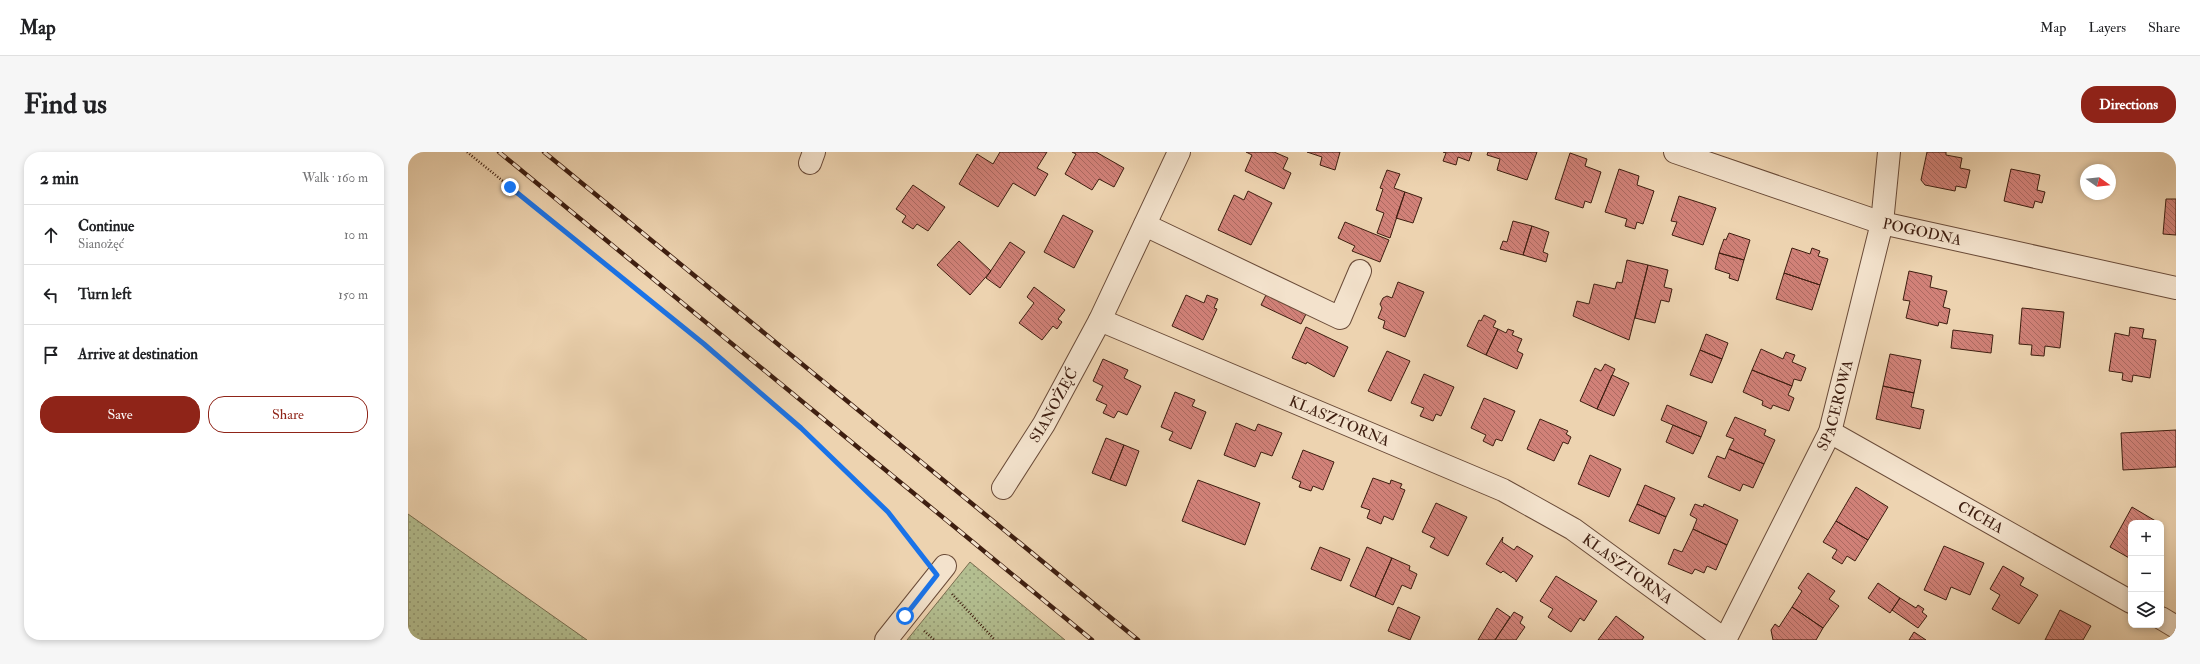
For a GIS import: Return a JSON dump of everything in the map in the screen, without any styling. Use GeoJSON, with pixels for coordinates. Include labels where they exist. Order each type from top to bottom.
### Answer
{"type":"FeatureCollection","features":[{"type":"Feature","properties":{"kind":"street"},"geometry":{"type":"LineString","coordinates":[[1100,320],[1179,152]]}},
{"type":"Feature","properties":{"kind":"street","name":"POGODNA"},"geometry":{"type":"LineString","coordinates":[[1675,152],[1882,223],[2176,288]]}},
{"type":"Feature","properties":{"kind":"street","name":"SPACEROWA"},"geometry":{"type":"LineString","coordinates":[[1725,640],[1830,432],[1882,223],[1889,152]]}},
{"type":"Feature","properties":{"kind":"street"},"geometry":{"type":"LineString","coordinates":[[1144,225],[1340,318],[1360,271]]}},
{"type":"Feature","properties":{"kind":"street","name":"SIANOŻĘĆ"},"geometry":{"type":"LineString","coordinates":[[1003,488],[1044,424],[1100,320]]}},
{"type":"Feature","properties":{"kind":"street","name":"KLASZTORNA"},"geometry":{"type":"LineString","coordinates":[[1100,320],[1503,490],[1573,530],[1725,640]]}},
{"type":"Feature","properties":{"kind":"street","name":"CICHA"},"geometry":{"type":"LineString","coordinates":[[1830,432],[2128,600]]}},
{"type":"Feature","properties":{"kind":"street"},"geometry":{"type":"LineString","coordinates":[[886,640],[941,571]]}},
{"type":"Feature","properties":{"kind":"street"},"geometry":{"type":"LineString","coordinates":[[2164,620],[2176,627]]}},
{"type":"Feature","properties":{"kind":"path"},"geometry":{"type":"LineString","coordinates":[[467,152],[704,344],[801,428],[888,512],[941,571],[995,640]]}},
{"type":"Feature","properties":{"kind":"green space"},"geometry":{"type":"Polygon","coordinates":[[[408,514],[587,640],[408,640],[408,514]]]}},
{"type":"Feature","properties":{"kind":"green space"},"geometry":{"type":"Polygon","coordinates":[[[970,562],[1065,640],[907,640],[970,562]]]}},
{"type":"Feature","properties":{"kind":"building"},"geometry":{"type":"Polygon","coordinates":[[[1000,152],[1047,152],[1037,168],[1048,174],[1035,196],[1013,183],[998,207],[959,184],[977,154],[993,164],[1000,152]]]}},
{"type":"Feature","properties":{"kind":"building"},"geometry":{"type":"Polygon","coordinates":[[[1072,152],[1096,152],[1124,168],[1114,187],[1099,179],[1092,190],[1065,174],[1076,154],[1072,152]]]}},
{"type":"Feature","properties":{"kind":"building"},"geometry":{"type":"Polygon","coordinates":[[[1246,152],[1274,152],[1288,158],[1283,169],[1291,173],[1284,189],[1245,171],[1252,155],[1246,152]]]}},
{"type":"Feature","properties":{"kind":"building"},"geometry":{"type":"Polygon","coordinates":[[[1307,152],[1340,152],[1335,170],[1320,165],[1322,157],[1307,152]]]}},
{"type":"Feature","properties":{"kind":"building"},"geometry":{"type":"Polygon","coordinates":[[[1443,152],[1472,152],[1469,161],[1458,157],[1456,165],[1443,161],[1446,153],[1443,152]]]}},
{"type":"Feature","properties":{"kind":"building"},"geometry":{"type":"Polygon","coordinates":[[[1488,152],[1537,152],[1527,180],[1497,170],[1500,159],[1487,155],[1488,152]]]}},
{"type":"Feature","properties":{"kind":"building"},"geometry":{"type":"Polygon","coordinates":[[[1927,152],[1946,152],[1946,155],[1962,158],[1960,168],[1970,170],[1966,188],[1956,186],[1955,191],[1925,185],[1921,180],[1927,152]]]}},
{"type":"Feature","properties":{"kind":"building"},"geometry":{"type":"Polygon","coordinates":[[[1570,153],[1587,159],[1585,166],[1601,172],[1591,203],[1585,201],[1583,208],[1555,199],[1570,153]]]}},
{"type":"Feature","properties":{"kind":"building"},"geometry":{"type":"Polygon","coordinates":[[[1619,169],[1639,176],[1637,185],[1654,191],[1643,224],[1637,222],[1635,229],[1625,226],[1627,219],[1605,212],[1619,169]]]}},
{"type":"Feature","properties":{"kind":"building"},"geometry":{"type":"Polygon","coordinates":[[[2011,169],[2040,175],[2037,190],[2045,192],[2042,203],[2035,201],[2033,208],[2004,201],[2011,169]]]}},
{"type":"Feature","properties":{"kind":"building"},"geometry":{"type":"Polygon","coordinates":[[[1387,170],[1400,174],[1394,188],[1405,192],[1390,238],[1377,233],[1384,213],[1376,210],[1383,189],[1380,188],[1387,170]]]}},
{"type":"Feature","properties":{"kind":"building"},"geometry":{"type":"Polygon","coordinates":[[[913,185],[945,207],[928,231],[917,224],[913,229],[902,222],[906,216],[896,209],[913,185]]]}},
{"type":"Feature","properties":{"kind":"building"},"geometry":{"type":"Polygon","coordinates":[[[1248,191],[1272,203],[1251,245],[1218,230],[1234,195],[1244,200],[1248,191]]]}},
{"type":"Feature","properties":{"kind":"building"},"geometry":{"type":"Polygon","coordinates":[[[1405,192],[1422,198],[1413,223],[1396,218],[1405,192]]]}},
{"type":"Feature","properties":{"kind":"building"},"geometry":{"type":"Polygon","coordinates":[[[1679,196],[1716,208],[1703,245],[1672,235],[1677,222],[1671,221],[1679,196]]]}},
{"type":"Feature","properties":{"kind":"building"},"geometry":{"type":"Polygon","coordinates":[[[2166,199],[2176,199],[2176,235],[2163,234],[2166,199]]]}},
{"type":"Feature","properties":{"kind":"building"},"geometry":{"type":"Polygon","coordinates":[[[1063,215],[1093,231],[1074,268],[1044,252],[1063,215]]]}},
{"type":"Feature","properties":{"kind":"building"},"geometry":{"type":"Polygon","coordinates":[[[1513,221],[1532,226],[1523,255],[1500,249],[1503,241],[1507,242],[1513,221]]]}},
{"type":"Feature","properties":{"kind":"building"},"geometry":{"type":"Polygon","coordinates":[[[1345,222],[1389,240],[1380,262],[1352,251],[1355,246],[1338,238],[1345,222]]]}},
{"type":"Feature","properties":{"kind":"building"},"geometry":{"type":"Polygon","coordinates":[[[1532,226],[1549,232],[1543,252],[1548,254],[1546,262],[1523,255],[1532,226]]]}},
{"type":"Feature","properties":{"kind":"building"},"geometry":{"type":"Polygon","coordinates":[[[1729,233],[1750,240],[1744,260],[1719,253],[1724,239],[1726,240],[1729,233]]]}},
{"type":"Feature","properties":{"kind":"building"},"geometry":{"type":"Polygon","coordinates":[[[959,241],[991,271],[970,295],[937,265],[959,241]]]}},
{"type":"Feature","properties":{"kind":"building"},"geometry":{"type":"Polygon","coordinates":[[[1010,242],[1025,252],[1000,288],[986,278],[1010,242]]]}},
{"type":"Feature","properties":{"kind":"building"},"geometry":{"type":"Polygon","coordinates":[[[1792,248],[1810,254],[1812,248],[1820,251],[1818,256],[1828,259],[1820,285],[1784,273],[1792,248]]]}},
{"type":"Feature","properties":{"kind":"building"},"geometry":{"type":"Polygon","coordinates":[[[1719,253],[1744,260],[1738,281],[1729,278],[1730,274],[1715,269],[1719,253]]]}},
{"type":"Feature","properties":{"kind":"building"},"geometry":{"type":"Polygon","coordinates":[[[1627,260],[1648,265],[1629,340],[1573,316],[1577,301],[1589,304],[1594,284],[1615,289],[1617,282],[1622,283],[1627,260]]]}},
{"type":"Feature","properties":{"kind":"building"},"geometry":{"type":"Polygon","coordinates":[[[1648,265],[1668,270],[1664,287],[1672,289],[1669,302],[1661,300],[1655,323],[1635,318],[1648,265]]]}},
{"type":"Feature","properties":{"kind":"building"},"geometry":{"type":"Polygon","coordinates":[[[1909,271],[1932,276],[1930,287],[1947,291],[1943,307],[1950,309],[1947,324],[1939,322],[1938,326],[1906,318],[1910,301],[1903,300],[1909,271]]]}},
{"type":"Feature","properties":{"kind":"building"},"geometry":{"type":"Polygon","coordinates":[[[1784,273],[1820,285],[1812,310],[1776,299],[1784,273]]]}},
{"type":"Feature","properties":{"kind":"building"},"geometry":{"type":"Polygon","coordinates":[[[1398,282],[1424,292],[1405,337],[1383,328],[1385,321],[1378,318],[1382,308],[1380,304],[1383,298],[1387,296],[1392,298],[1398,282]]]}},
{"type":"Feature","properties":{"kind":"building"},"geometry":{"type":"Polygon","coordinates":[[[1034,287],[1065,310],[1058,319],[1062,322],[1057,329],[1053,326],[1042,340],[1019,323],[1034,303],[1027,297],[1034,287]]]}},
{"type":"Feature","properties":{"kind":"building"},"geometry":{"type":"Polygon","coordinates":[[[1267,293],[1307,312],[1301,324],[1261,305],[1267,293]]]}},
{"type":"Feature","properties":{"kind":"building"},"geometry":{"type":"Polygon","coordinates":[[[1186,295],[1204,303],[1207,295],[1218,299],[1214,308],[1217,309],[1203,340],[1172,326],[1186,295]]]}},
{"type":"Feature","properties":{"kind":"building"},"geometry":{"type":"Polygon","coordinates":[[[2022,308],[2064,312],[2060,348],[2045,346],[2044,356],[2031,355],[2032,345],[2019,344],[2022,308]]]}},
{"type":"Feature","properties":{"kind":"building"},"geometry":{"type":"Polygon","coordinates":[[[1484,315],[1496,321],[1493,327],[1498,329],[1486,355],[1467,346],[1479,320],[1481,321],[1484,315]]]}},
{"type":"Feature","properties":{"kind":"building"},"geometry":{"type":"Polygon","coordinates":[[[1306,327],[1348,347],[1334,377],[1307,362],[1306,364],[1292,358],[1306,327]]]}},
{"type":"Feature","properties":{"kind":"building"},"geometry":{"type":"Polygon","coordinates":[[[2130,327],[2144,329],[2142,338],[2156,340],[2150,378],[2133,375],[2132,382],[2122,380],[2123,373],[2109,371],[2115,333],[2129,336],[2130,327]]]}},
{"type":"Feature","properties":{"kind":"building"},"geometry":{"type":"Polygon","coordinates":[[[1498,329],[1506,333],[1508,329],[1514,331],[1512,335],[1522,339],[1517,351],[1523,354],[1517,369],[1486,355],[1498,329]]]}},
{"type":"Feature","properties":{"kind":"building"},"geometry":{"type":"Polygon","coordinates":[[[1953,330],[1993,335],[1991,353],[1951,348],[1953,330]]]}},
{"type":"Feature","properties":{"kind":"building"},"geometry":{"type":"Polygon","coordinates":[[[1706,334],[1728,343],[1722,359],[1700,350],[1706,334]]]}},
{"type":"Feature","properties":{"kind":"building"},"geometry":{"type":"Polygon","coordinates":[[[1761,349],[1783,359],[1786,352],[1795,355],[1792,362],[1806,368],[1801,381],[1794,379],[1792,386],[1752,370],[1761,349]]]}},
{"type":"Feature","properties":{"kind":"building"},"geometry":{"type":"Polygon","coordinates":[[[1700,350],[1722,359],[1712,383],[1690,375],[1700,350]]]}},
{"type":"Feature","properties":{"kind":"building"},"geometry":{"type":"Polygon","coordinates":[[[1387,351],[1410,361],[1391,401],[1368,391],[1387,351]]]}},
{"type":"Feature","properties":{"kind":"building"},"geometry":{"type":"Polygon","coordinates":[[[1890,354],[1921,360],[1914,393],[1883,386],[1890,354]]]}},
{"type":"Feature","properties":{"kind":"building"},"geometry":{"type":"Polygon","coordinates":[[[1103,359],[1128,370],[1124,378],[1141,386],[1127,415],[1118,411],[1114,418],[1103,413],[1107,405],[1096,400],[1103,386],[1093,381],[1103,359]]]}},
{"type":"Feature","properties":{"kind":"building"},"geometry":{"type":"Polygon","coordinates":[[[1605,364],[1615,369],[1597,409],[1580,401],[1595,368],[1601,371],[1605,364]]]}},
{"type":"Feature","properties":{"kind":"building"},"geometry":{"type":"Polygon","coordinates":[[[1752,370],[1792,386],[1788,395],[1794,398],[1789,411],[1773,405],[1771,409],[1762,405],[1763,401],[1743,392],[1752,370]]]}},
{"type":"Feature","properties":{"kind":"building"},"geometry":{"type":"Polygon","coordinates":[[[1424,374],[1454,387],[1441,416],[1436,414],[1433,421],[1420,416],[1424,408],[1411,403],[1424,374]]]}},
{"type":"Feature","properties":{"kind":"building"},"geometry":{"type":"Polygon","coordinates":[[[1612,375],[1629,383],[1614,416],[1597,409],[1612,375]]]}},
{"type":"Feature","properties":{"kind":"building"},"geometry":{"type":"Polygon","coordinates":[[[1883,386],[1914,393],[1911,407],[1924,410],[1920,429],[1876,419],[1883,386]]]}},
{"type":"Feature","properties":{"kind":"building"},"geometry":{"type":"Polygon","coordinates":[[[1175,392],[1195,400],[1192,406],[1206,412],[1191,449],[1169,440],[1173,432],[1161,427],[1175,392]]]}},
{"type":"Feature","properties":{"kind":"building"},"geometry":{"type":"Polygon","coordinates":[[[1484,398],[1515,411],[1502,441],[1496,439],[1493,446],[1483,441],[1486,435],[1471,428],[1484,398]]]}},
{"type":"Feature","properties":{"kind":"building"},"geometry":{"type":"Polygon","coordinates":[[[1667,405],[1707,422],[1701,437],[1661,420],[1667,405]]]}},
{"type":"Feature","properties":{"kind":"building"},"geometry":{"type":"Polygon","coordinates":[[[1735,417],[1766,430],[1764,435],[1775,440],[1764,464],[1729,449],[1734,439],[1726,436],[1735,417]]]}},
{"type":"Feature","properties":{"kind":"building"},"geometry":{"type":"Polygon","coordinates":[[[1540,419],[1568,431],[1566,434],[1571,437],[1568,444],[1563,442],[1554,461],[1527,449],[1540,419]]]}},
{"type":"Feature","properties":{"kind":"building"},"geometry":{"type":"Polygon","coordinates":[[[1236,423],[1255,431],[1258,424],[1282,433],[1272,456],[1261,452],[1255,467],[1224,455],[1236,423]]]}},
{"type":"Feature","properties":{"kind":"building"},"geometry":{"type":"Polygon","coordinates":[[[1673,425],[1701,437],[1693,454],[1666,442],[1673,425]]]}},
{"type":"Feature","properties":{"kind":"building"},"geometry":{"type":"Polygon","coordinates":[[[2176,430],[2176,467],[2123,470],[2121,433],[2176,430]]]}},
{"type":"Feature","properties":{"kind":"building"},"geometry":{"type":"Polygon","coordinates":[[[1106,438],[1124,445],[1110,480],[1092,473],[1106,438]]]}},
{"type":"Feature","properties":{"kind":"building"},"geometry":{"type":"Polygon","coordinates":[[[1124,445],[1139,451],[1126,486],[1110,480],[1124,445]]]}},
{"type":"Feature","properties":{"kind":"building"},"geometry":{"type":"Polygon","coordinates":[[[1729,449],[1764,464],[1753,488],[1743,484],[1740,491],[1708,477],[1717,456],[1725,459],[1729,449]]]}},
{"type":"Feature","properties":{"kind":"building"},"geometry":{"type":"Polygon","coordinates":[[[1303,450],[1334,462],[1323,490],[1313,486],[1311,491],[1299,487],[1301,482],[1292,478],[1303,450]]]}},
{"type":"Feature","properties":{"kind":"building"},"geometry":{"type":"Polygon","coordinates":[[[1590,455],[1621,469],[1609,497],[1578,484],[1590,455]]]}},
{"type":"Feature","properties":{"kind":"building"},"geometry":{"type":"Polygon","coordinates":[[[1373,478],[1390,484],[1391,480],[1402,484],[1400,488],[1405,490],[1393,520],[1384,516],[1381,524],[1367,518],[1370,510],[1361,507],[1373,478]]]}},
{"type":"Feature","properties":{"kind":"building"},"geometry":{"type":"Polygon","coordinates":[[[1198,480],[1260,503],[1245,545],[1182,521],[1198,480]]]}},
{"type":"Feature","properties":{"kind":"building"},"geometry":{"type":"Polygon","coordinates":[[[1645,485],[1675,498],[1666,517],[1637,504],[1645,485]]]}},
{"type":"Feature","properties":{"kind":"building"},"geometry":{"type":"Polygon","coordinates":[[[1856,487],[1888,507],[1868,540],[1836,521],[1856,487]]]}},
{"type":"Feature","properties":{"kind":"building"},"geometry":{"type":"Polygon","coordinates":[[[1436,503],[1467,517],[1448,556],[1430,547],[1435,538],[1422,532],[1436,503]]]}},
{"type":"Feature","properties":{"kind":"building"},"geometry":{"type":"Polygon","coordinates":[[[1637,504],[1666,517],[1659,534],[1629,521],[1637,504]]]}},
{"type":"Feature","properties":{"kind":"building"},"geometry":{"type":"Polygon","coordinates":[[[1695,504],[1703,507],[1704,504],[1738,520],[1727,545],[1693,529],[1697,519],[1690,515],[1695,504]]]}},
{"type":"Feature","properties":{"kind":"building"},"geometry":{"type":"Polygon","coordinates":[[[2132,507],[2154,520],[2128,520],[2128,557],[2110,547],[2132,507]]]}},
{"type":"Feature","properties":{"kind":"building"},"geometry":{"type":"Polygon","coordinates":[[[1836,521],[1868,540],[1855,561],[1847,556],[1842,564],[1832,558],[1837,550],[1823,542],[1836,521]]]}},
{"type":"Feature","properties":{"kind":"building"},"geometry":{"type":"Polygon","coordinates":[[[1693,529],[1727,545],[1716,570],[1707,566],[1704,573],[1695,569],[1692,574],[1668,564],[1674,549],[1682,552],[1693,529]]]}},
{"type":"Feature","properties":{"kind":"building"},"geometry":{"type":"Polygon","coordinates":[[[1503,537],[1502,542],[1514,550],[1517,546],[1533,556],[1516,582],[1516,580],[1503,571],[1501,573],[1486,564],[1503,537]]]}},
{"type":"Feature","properties":{"kind":"building"},"geometry":{"type":"Polygon","coordinates":[[[1944,546],[1984,563],[1970,595],[1951,587],[1946,600],[1924,590],[1944,546]]]}},
{"type":"Feature","properties":{"kind":"building"},"geometry":{"type":"Polygon","coordinates":[[[1320,547],[1350,559],[1341,581],[1311,569],[1320,547]]]}},
{"type":"Feature","properties":{"kind":"building"},"geometry":{"type":"Polygon","coordinates":[[[1367,547],[1392,558],[1375,597],[1350,586],[1367,547]]]}},
{"type":"Feature","properties":{"kind":"building"},"geometry":{"type":"Polygon","coordinates":[[[1392,558],[1410,566],[1409,570],[1417,574],[1411,589],[1402,585],[1393,605],[1375,597],[1392,558]]]}},
{"type":"Feature","properties":{"kind":"building"},"geometry":{"type":"Polygon","coordinates":[[[2003,566],[2024,578],[2020,585],[2038,595],[2019,624],[1992,609],[2000,595],[1990,589],[2003,566]]]}},
{"type":"Feature","properties":{"kind":"building"},"geometry":{"type":"Polygon","coordinates":[[[1808,573],[1835,591],[1829,599],[1839,606],[1823,628],[1792,607],[1802,591],[1798,588],[1808,573]]]}},
{"type":"Feature","properties":{"kind":"building"},"geometry":{"type":"Polygon","coordinates":[[[1556,576],[1597,601],[1584,621],[1580,618],[1571,632],[1548,617],[1553,609],[1540,601],[1556,576]]]}},
{"type":"Feature","properties":{"kind":"building"},"geometry":{"type":"Polygon","coordinates":[[[1878,583],[1900,598],[1890,613],[1868,598],[1878,583]]]}},
{"type":"Feature","properties":{"kind":"building"},"geometry":{"type":"Polygon","coordinates":[[[1900,598],[1916,608],[1918,605],[1924,609],[1922,612],[1927,616],[1918,628],[1892,610],[1900,598]]]}},
{"type":"Feature","properties":{"kind":"building"},"geometry":{"type":"Polygon","coordinates":[[[1398,607],[1420,617],[1410,640],[1388,631],[1398,607]]]}},
{"type":"Feature","properties":{"kind":"building"},"geometry":{"type":"Polygon","coordinates":[[[1792,607],[1823,628],[1816,640],[1773,640],[1771,630],[1775,624],[1779,627],[1792,607]]]}},
{"type":"Feature","properties":{"kind":"building"},"geometry":{"type":"Polygon","coordinates":[[[1497,608],[1510,617],[1495,640],[1478,640],[1497,608]]]}},
{"type":"Feature","properties":{"kind":"building"},"geometry":{"type":"Polygon","coordinates":[[[2060,610],[2091,626],[2083,640],[2045,640],[2060,610]]]}},
{"type":"Feature","properties":{"kind":"building"},"geometry":{"type":"Polygon","coordinates":[[[1514,612],[1523,617],[1520,623],[1525,627],[1516,640],[1495,640],[1514,612]]]}},
{"type":"Feature","properties":{"kind":"building"},"geometry":{"type":"Polygon","coordinates":[[[1616,616],[1644,637],[1642,640],[1598,640],[1616,616]]]}},
{"type":"Feature","properties":{"kind":"building"},"geometry":{"type":"Polygon","coordinates":[[[1914,632],[1926,640],[1909,640],[1914,632]]]}},
{"type":"Feature","properties":{"kind":"railway"},"geometry":{"type":"LineString","coordinates":[[499,152],[1092,640]]}},
{"type":"Feature","properties":{"kind":"railway"},"geometry":{"type":"LineString","coordinates":[[544,152],[1138,640]]}},
{"type":"Feature","properties":{"kind":"route"},"geometry":{"type":"LineString","coordinates":[[510,187],[704,344],[750,386],[801,428],[888,512],[937,575],[905,616]]}}]}
